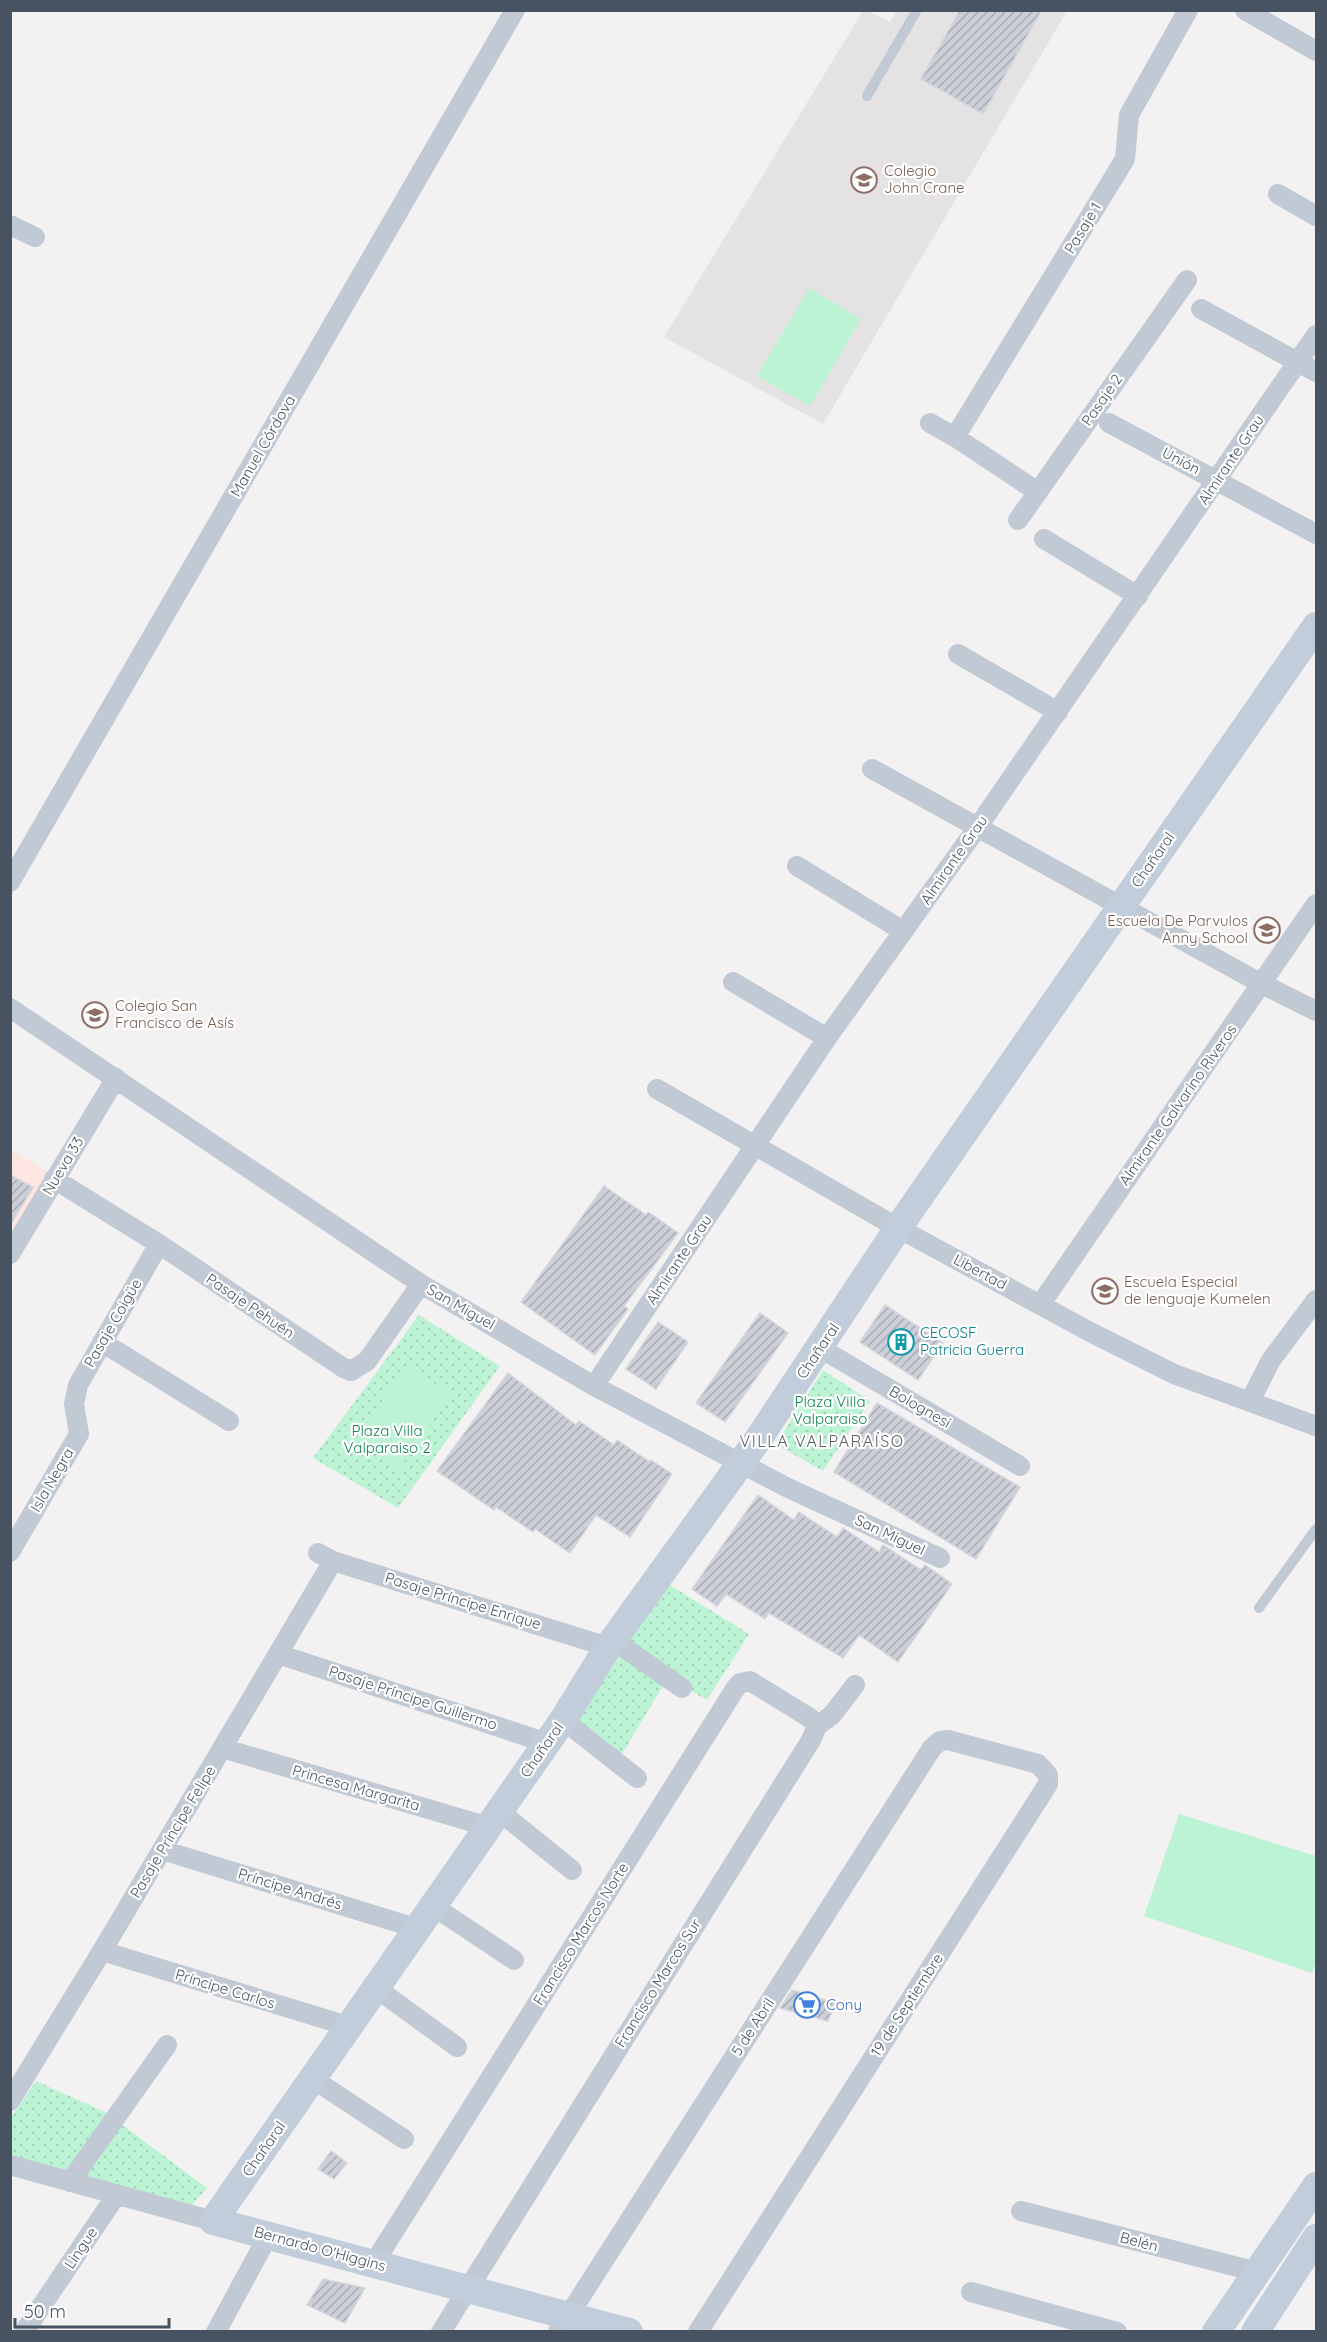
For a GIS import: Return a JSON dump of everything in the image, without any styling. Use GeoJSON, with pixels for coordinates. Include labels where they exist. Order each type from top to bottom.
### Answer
{"type":"FeatureCollection","features":[{"type":"Feature","properties":{"kind":"street","name":"Manuel Córdova"},"geometry":{"type":"LineString","coordinates":[[10,882],[515,10]]}},
{"type":"Feature","properties":{"kind":"street","name":"Pasaje 1"},"geometry":{"type":"LineString","coordinates":[[956,437],[1125,159],[1129,115],[1188,10]]}},
{"type":"Feature","properties":{"kind":"street"},"geometry":{"type":"LineString","coordinates":[[1245,10],[1317,51]]}},
{"type":"Feature","properties":{"kind":"street"},"geometry":{"type":"LineString","coordinates":[[1278,194],[1317,216]]}},
{"type":"Feature","properties":{"kind":"street"},"geometry":{"type":"LineString","coordinates":[[10,225],[35,237]]}},
{"type":"Feature","properties":{"kind":"street","name":"Pasaje 2"},"geometry":{"type":"LineString","coordinates":[[1017,520],[1187,280]]}},
{"type":"Feature","properties":{"kind":"street"},"geometry":{"type":"LineString","coordinates":[[1201,309],[1317,372]]}},
{"type":"Feature","properties":{"kind":"street","name":"Almirante Grau"},"geometry":{"type":"LineString","coordinates":[[594,1386],[828,1038],[1058,712],[1317,335]]}},
{"type":"Feature","properties":{"kind":"street"},"geometry":{"type":"LineString","coordinates":[[930,423],[956,437],[1038,492]]}},
{"type":"Feature","properties":{"kind":"street","name":"Unión"},"geometry":{"type":"LineString","coordinates":[[1109,423],[1317,534]]}},
{"type":"Feature","properties":{"kind":"street"},"geometry":{"type":"LineString","coordinates":[[1044,539],[1138,596]]}},
{"type":"Feature","properties":{"kind":"street","name":"Chañaral"},"geometry":{"type":"LineString","coordinates":[[213,2221],[555,1731],[611,1643],[759,1438],[898,1228],[1317,626]]}},
{"type":"Feature","properties":{"kind":"street"},"geometry":{"type":"LineString","coordinates":[[958,654],[1058,712]]}},
{"type":"Feature","properties":{"kind":"street"},"geometry":{"type":"LineString","coordinates":[[872,768],[1262,984],[1317,1011]]}},
{"type":"Feature","properties":{"kind":"street"},"geometry":{"type":"LineString","coordinates":[[797,866],[903,931]]}},
{"type":"Feature","properties":{"kind":"street","name":"Almirante Galvarino Riveros"},"geometry":{"type":"LineString","coordinates":[[1040,1305],[1317,904]]}},
{"type":"Feature","properties":{"kind":"street"},"geometry":{"type":"LineString","coordinates":[[733,982],[828,1038]]}},
{"type":"Feature","properties":{"kind":"street","name":"San Miguel"},"geometry":{"type":"LineString","coordinates":[[10,1008],[421,1284],[594,1386],[786,1487],[940,1558]]}},
{"type":"Feature","properties":{"kind":"street","name":"Nueva 33"},"geometry":{"type":"LineString","coordinates":[[10,1254],[116,1078]]}},
{"type":"Feature","properties":{"kind":"street","name":"Libertad"},"geometry":{"type":"LineString","coordinates":[[657,1089],[898,1228],[1174,1374],[1317,1426]]}},
{"type":"Feature","properties":{"kind":"street","name":"Pasaje Pehuén"},"geometry":{"type":"LineString","coordinates":[[54,1179],[159,1244],[351,1371],[367,1361],[421,1284]]}},
{"type":"Feature","properties":{"kind":"street","name":"Pasaje Coigüe"},"geometry":{"type":"LineString","coordinates":[[74,1404],[78,1385],[159,1244]]}},
{"type":"Feature","properties":{"kind":"street"},"geometry":{"type":"LineString","coordinates":[[1250,1401],[1271,1360],[1317,1300]]}},
{"type":"Feature","properties":{"kind":"street"},"geometry":{"type":"LineString","coordinates":[[102,1341],[229,1421]]}},
{"type":"Feature","properties":{"kind":"street","name":"Bolognesi"},"geometry":{"type":"LineString","coordinates":[[820,1348],[1020,1466]]}},
{"type":"Feature","properties":{"kind":"street","name":"Isla Negra"},"geometry":{"type":"LineString","coordinates":[[10,1552],[79,1434],[74,1404]]}},
{"type":"Feature","properties":{"kind":"street","name":"Pasaje Príncipe Enrique"},"geometry":{"type":"LineString","coordinates":[[325,1557],[611,1643],[682,1688]]}},
{"type":"Feature","properties":{"kind":"street","name":"Pasaje Príncipe Felipe"},"geometry":{"type":"LineString","coordinates":[[10,2101],[102,1951],[278,1653],[325,1557]]}},
{"type":"Feature","properties":{"kind":"street","name":"Pasaje Príncipe Guillermo"},"geometry":{"type":"LineString","coordinates":[[278,1653],[555,1731],[637,1778]]}},
{"type":"Feature","properties":{"kind":"street","name":"Francisco Marcos Norte"},"geometry":{"type":"LineString","coordinates":[[374,2263],[735,1689],[740,1683],[750,1681],[810,1718],[817,1726]]}},
{"type":"Feature","properties":{"kind":"street","name":"Francisco Marcos Sur"},"geometry":{"type":"LineString","coordinates":[[441,2331],[811,1740],[817,1726],[832,1715],[855,1685]]}},
{"type":"Feature","properties":{"kind":"street","name":"5 de Abril"},"geometry":{"type":"LineString","coordinates":[[563,2323],[932,1748],[940,1741]]}},
{"type":"Feature","properties":{"kind":"street","name":"19 de Septiembre"},"geometry":{"type":"LineString","coordinates":[[698,2331],[1048,1784],[1048,1775],[1038,1764],[960,1742],[940,1741]]}},
{"type":"Feature","properties":{"kind":"street","name":"Princesa Margarita"},"geometry":{"type":"LineString","coordinates":[[222,1748],[494,1819]]}},
{"type":"Feature","properties":{"kind":"street"},"geometry":{"type":"LineString","coordinates":[[494,1819],[572,1870]]}},
{"type":"Feature","properties":{"kind":"street","name":"Príncipe Andrés"},"geometry":{"type":"LineString","coordinates":[[162,1850],[426,1917],[514,1960]]}},
{"type":"Feature","properties":{"kind":"street","name":"Príncipe Carlos"},"geometry":{"type":"LineString","coordinates":[[102,1951],[348,2026]]}},
{"type":"Feature","properties":{"kind":"street"},"geometry":{"type":"LineString","coordinates":[[376,1988],[457,2047]]}},
{"type":"Feature","properties":{"kind":"street"},"geometry":{"type":"LineString","coordinates":[[70,2182],[167,2045]]}},
{"type":"Feature","properties":{"kind":"street"},"geometry":{"type":"LineString","coordinates":[[313,2079],[404,2139]]}},
{"type":"Feature","properties":{"kind":"street","name":"Bernardo O'Higgins"},"geometry":{"type":"LineString","coordinates":[[13,2172],[70,2182],[117,2194],[466,2288],[563,2323],[629,2331]]}},
{"type":"Feature","properties":{"kind":"street"},"geometry":{"type":"LineString","coordinates":[[1216,2331],[1317,2186]]}},
{"type":"Feature","properties":{"kind":"street","name":"Lingue"},"geometry":{"type":"LineString","coordinates":[[24,2331],[117,2194]]}},
{"type":"Feature","properties":{"kind":"street","name":"Belén"},"geometry":{"type":"LineString","coordinates":[[1021,2211],[1257,2272]]}},
{"type":"Feature","properties":{"kind":"street"},"geometry":{"type":"LineString","coordinates":[[216,2331],[268,2236]]}},
{"type":"Feature","properties":{"kind":"street"},"geometry":{"type":"LineString","coordinates":[[1255,2331],[1317,2238]]}},
{"type":"Feature","properties":{"kind":"street"},"geometry":{"type":"LineString","coordinates":[[971,2292],[1117,2331]]}},
{"type":"Feature","properties":{"kind":"lane"},"geometry":{"type":"LineString","coordinates":[[867,96],[916,10]]}},
{"type":"Feature","properties":{"kind":"lane"},"geometry":{"type":"LineString","coordinates":[[1259,1608],[1317,1529]]}},
{"type":"Feature","properties":{"kind":"shaded area","name":"Colegio John Crane"},"geometry":{"type":"Polygon","coordinates":[[[863,11],[890,22],[897,11],[1067,11],[823,424],[664,337],[863,11]]]}},
{"type":"Feature","properties":{"kind":"shaded area"},"geometry":{"type":"Polygon","coordinates":[[[11,1149],[47,1172],[11,1235],[11,1149]]]}},
{"type":"Feature","properties":{"kind":"green space"},"geometry":{"type":"Polygon","coordinates":[[[809,288],[861,319],[810,406],[757,376],[809,288]]]}},
{"type":"Feature","properties":{"kind":"green space","name":"Plaza Villa Valparaiso 2"},"geometry":{"type":"Polygon","coordinates":[[[419,1315],[500,1366],[398,1508],[313,1458],[419,1315]]]}},
{"type":"Feature","properties":{"kind":"green space"},"geometry":{"type":"Polygon","coordinates":[[[407,1366],[451,1394],[398,1470],[355,1440],[407,1366]]]}},
{"type":"Feature","properties":{"kind":"green space","name":"Plaza Villa Valparaiso"},"geometry":{"type":"Polygon","coordinates":[[[823,1370],[870,1401],[823,1471],[776,1444],[823,1370]]]}},
{"type":"Feature","properties":{"kind":"green space"},"geometry":{"type":"Polygon","coordinates":[[[668,1584],[749,1634],[707,1700],[668,1678],[620,1757],[573,1720],[668,1584]]]}},
{"type":"Feature","properties":{"kind":"green space"},"geometry":{"type":"Polygon","coordinates":[[[1179,1814],[1316,1856],[1316,1961],[1312,1973],[1144,1916],[1179,1814]]]}},
{"type":"Feature","properties":{"kind":"green space"},"geometry":{"type":"Polygon","coordinates":[[[36,2081],[105,2112],[207,2188],[192,2205],[11,2155],[11,2117],[36,2081]]]}},
{"type":"Feature","properties":{"kind":"building"},"geometry":{"type":"Polygon","coordinates":[[[960,10],[1042,10],[983,114],[921,79],[960,10]]]}},
{"type":"Feature","properties":{"kind":"building"},"geometry":{"type":"Polygon","coordinates":[[[10,1175],[33,1187],[10,1226],[10,1175]]]}},
{"type":"Feature","properties":{"kind":"building"},"geometry":{"type":"Polygon","coordinates":[[[604,1186],[646,1215],[648,1212],[678,1233],[624,1306],[628,1309],[595,1355],[521,1302],[604,1186]]]}},
{"type":"Feature","properties":{"kind":"building","name":"CECOSF Patricia Guerra"},"geometry":{"type":"Polygon","coordinates":[[[885,1305],[943,1343],[918,1380],[860,1342],[885,1305]]]}},
{"type":"Feature","properties":{"kind":"building"},"geometry":{"type":"Polygon","coordinates":[[[760,1313],[788,1333],[725,1422],[696,1403],[760,1313]]]}},
{"type":"Feature","properties":{"kind":"building"},"geometry":{"type":"Polygon","coordinates":[[[658,1322],[688,1342],[656,1389],[626,1369],[658,1322]]]}},
{"type":"Feature","properties":{"kind":"building"},"geometry":{"type":"Polygon","coordinates":[[[508,1373],[576,1425],[579,1421],[614,1445],[617,1440],[672,1474],[630,1537],[596,1515],[570,1553],[535,1529],[533,1532],[496,1507],[494,1510],[437,1471],[508,1373]]]}},
{"type":"Feature","properties":{"kind":"building"},"geometry":{"type":"Polygon","coordinates":[[[877,1403],[1020,1487],[976,1559],[834,1472],[877,1403]]]}},
{"type":"Feature","properties":{"kind":"building"},"geometry":{"type":"Polygon","coordinates":[[[758,1495],[794,1520],[799,1512],[837,1537],[843,1528],[879,1552],[883,1545],[921,1570],[925,1565],[952,1584],[898,1662],[859,1635],[843,1658],[769,1613],[765,1619],[726,1594],[717,1606],[692,1589],[758,1495]]]}},
{"type":"Feature","properties":{"kind":"building","name":"Cony"},"geometry":{"type":"Polygon","coordinates":[[[792,1990],[835,2003],[828,2021],[780,2008],[792,1990]]]}},
{"type":"Feature","properties":{"kind":"building"},"geometry":{"type":"Polygon","coordinates":[[[331,2151],[347,2163],[334,2179],[318,2169],[331,2151]]]}},
{"type":"Feature","properties":{"kind":"building"},"geometry":{"type":"Polygon","coordinates":[[[323,2279],[365,2288],[345,2323],[307,2305],[323,2279]]]}},
{"type":"Feature","properties":{"kind":"place","name":"Colegio John Crane"},"geometry":{"type":"Point","coordinates":[864,180]}},
{"type":"Feature","properties":{"kind":"place","name":"Escuela De Parvulos Anny School"},"geometry":{"type":"Point","coordinates":[1267,930]}},
{"type":"Feature","properties":{"kind":"place","name":"Colegio San Francisco de Asís"},"geometry":{"type":"Point","coordinates":[95,1015]}},
{"type":"Feature","properties":{"kind":"place","name":"Escuela Especial de lenguaje Kumelen"},"geometry":{"type":"Point","coordinates":[1105,1291]}},
{"type":"Feature","properties":{"kind":"place","name":"CECOSF Patricia Guerra"},"geometry":{"type":"Point","coordinates":[901,1342]}},
{"type":"Feature","properties":{"kind":"place","name":"Cony"},"geometry":{"type":"Point","coordinates":[807,2005]}},
{"type":"Feature","properties":{"kind":"district","name":"VILLA VALPARAÍSO"},"geometry":{"type":"Point","coordinates":[822,1441]}}]}
